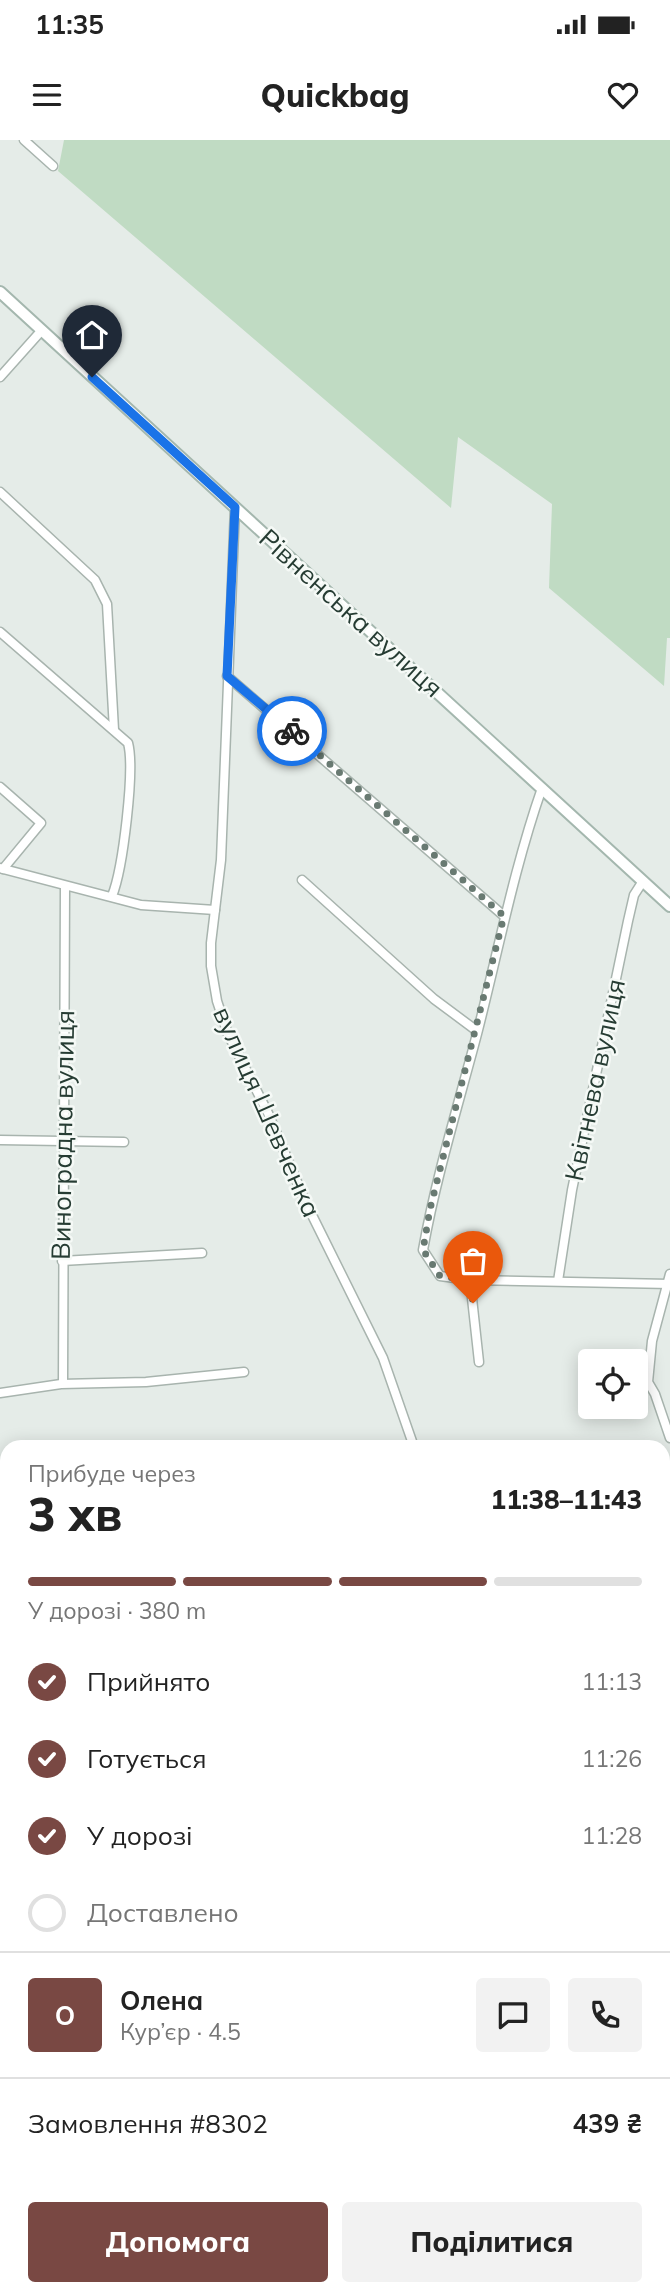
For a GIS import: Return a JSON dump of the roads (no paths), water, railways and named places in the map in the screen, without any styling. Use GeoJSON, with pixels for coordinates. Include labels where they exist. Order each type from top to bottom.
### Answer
{"type":"FeatureCollection","features":[{"type":"Feature","properties":{"kind":"main road","name":"Рівненська вулиця"},"geometry":{"type":"LineString","coordinates":[[0,292],[670,906]]}},
{"type":"Feature","properties":{"kind":"street"},"geometry":{"type":"LineString","coordinates":[[24,140],[53,166]]}},
{"type":"Feature","properties":{"kind":"street"},"geometry":{"type":"LineString","coordinates":[[0,377],[42,330]]}},
{"type":"Feature","properties":{"kind":"street"},"geometry":{"type":"LineString","coordinates":[[0,492],[96,580],[107,604],[114,730]]}},
{"type":"Feature","properties":{"kind":"street","name":"вулиця Шевченка"},"geometry":{"type":"LineString","coordinates":[[235,507],[221,860],[211,966],[217,1001],[228,1034],[383,1358],[412,1440]]}},
{"type":"Feature","properties":{"kind":"street"},"geometry":{"type":"LineString","coordinates":[[0,632],[128,743],[131,755],[121,862],[112,896]]}},
{"type":"Feature","properties":{"kind":"street"},"geometry":{"type":"LineString","coordinates":[[227,676],[504,916]]}},
{"type":"Feature","properties":{"kind":"street"},"geometry":{"type":"LineString","coordinates":[[0,786],[41,823],[2,869],[141,905],[215,910]]}},
{"type":"Feature","properties":{"kind":"street"},"geometry":{"type":"LineString","coordinates":[[542,788],[504,916],[430,1209],[423,1250],[440,1276],[470,1280],[668,1284]]}},
{"type":"Feature","properties":{"kind":"street"},"geometry":{"type":"LineString","coordinates":[[302,880],[433,999],[477,1031]]}},
{"type":"Feature","properties":{"kind":"street","name":"Квітнева вулиця"},"geometry":{"type":"LineString","coordinates":[[558,1281],[579,1152],[628,920],[634,895],[643,881]]}},
{"type":"Feature","properties":{"kind":"street","name":"Виноградна вулиця"},"geometry":{"type":"LineString","coordinates":[[63,1384],[65,886]]}},
{"type":"Feature","properties":{"kind":"street"},"geometry":{"type":"LineString","coordinates":[[0,1140],[124,1142]]}},
{"type":"Feature","properties":{"kind":"street"},"geometry":{"type":"LineString","coordinates":[[62,1261],[202,1253]]}},
{"type":"Feature","properties":{"kind":"street"},"geometry":{"type":"LineString","coordinates":[[670,1274],[652,1341],[648,1382],[655,1394],[670,1438]]}},
{"type":"Feature","properties":{"kind":"street"},"geometry":{"type":"LineString","coordinates":[[470,1280],[479,1362]]}},
{"type":"Feature","properties":{"kind":"street"},"geometry":{"type":"LineString","coordinates":[[0,1393],[63,1384],[146,1382],[244,1372]]}}]}
